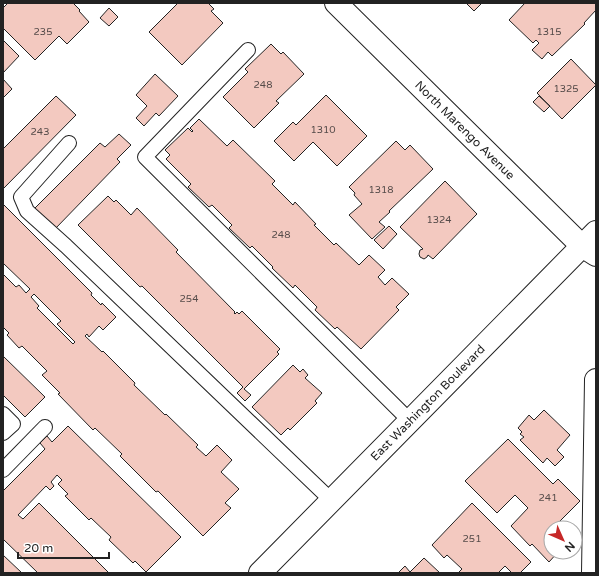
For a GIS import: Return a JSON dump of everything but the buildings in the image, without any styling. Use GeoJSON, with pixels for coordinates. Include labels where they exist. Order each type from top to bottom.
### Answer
{"type":"FeatureCollection","features":[{"type":"Feature","properties":{"kind":"street","name":"North Marengo Avenue"},"geometry":{"type":"LineString","coordinates":[[336,3],[591,244]]}},
{"type":"Feature","properties":{"kind":"street","name":"East Washington Boulevard"},"geometry":{"type":"LineString","coordinates":[[260,573],[410,421],[591,244]]}},
{"type":"Feature","properties":{"kind":"street"},"geometry":{"type":"LineString","coordinates":[[593,573],[596,380]]}},
{"type":"Feature","properties":{"kind":"lane"},"geometry":{"type":"LineString","coordinates":[[248,50],[145,157],[410,421]]}},
{"type":"Feature","properties":{"kind":"lane"},"geometry":{"type":"LineString","coordinates":[[69,144],[22,197],[27,210],[331,500]]}},
{"type":"Feature","properties":{"kind":"lane"},"geometry":{"type":"LineString","coordinates":[[3,414],[13,424],[3,433]]}},
{"type":"Feature","properties":{"kind":"lane"},"geometry":{"type":"LineString","coordinates":[[3,470],[45,428]]}}]}
